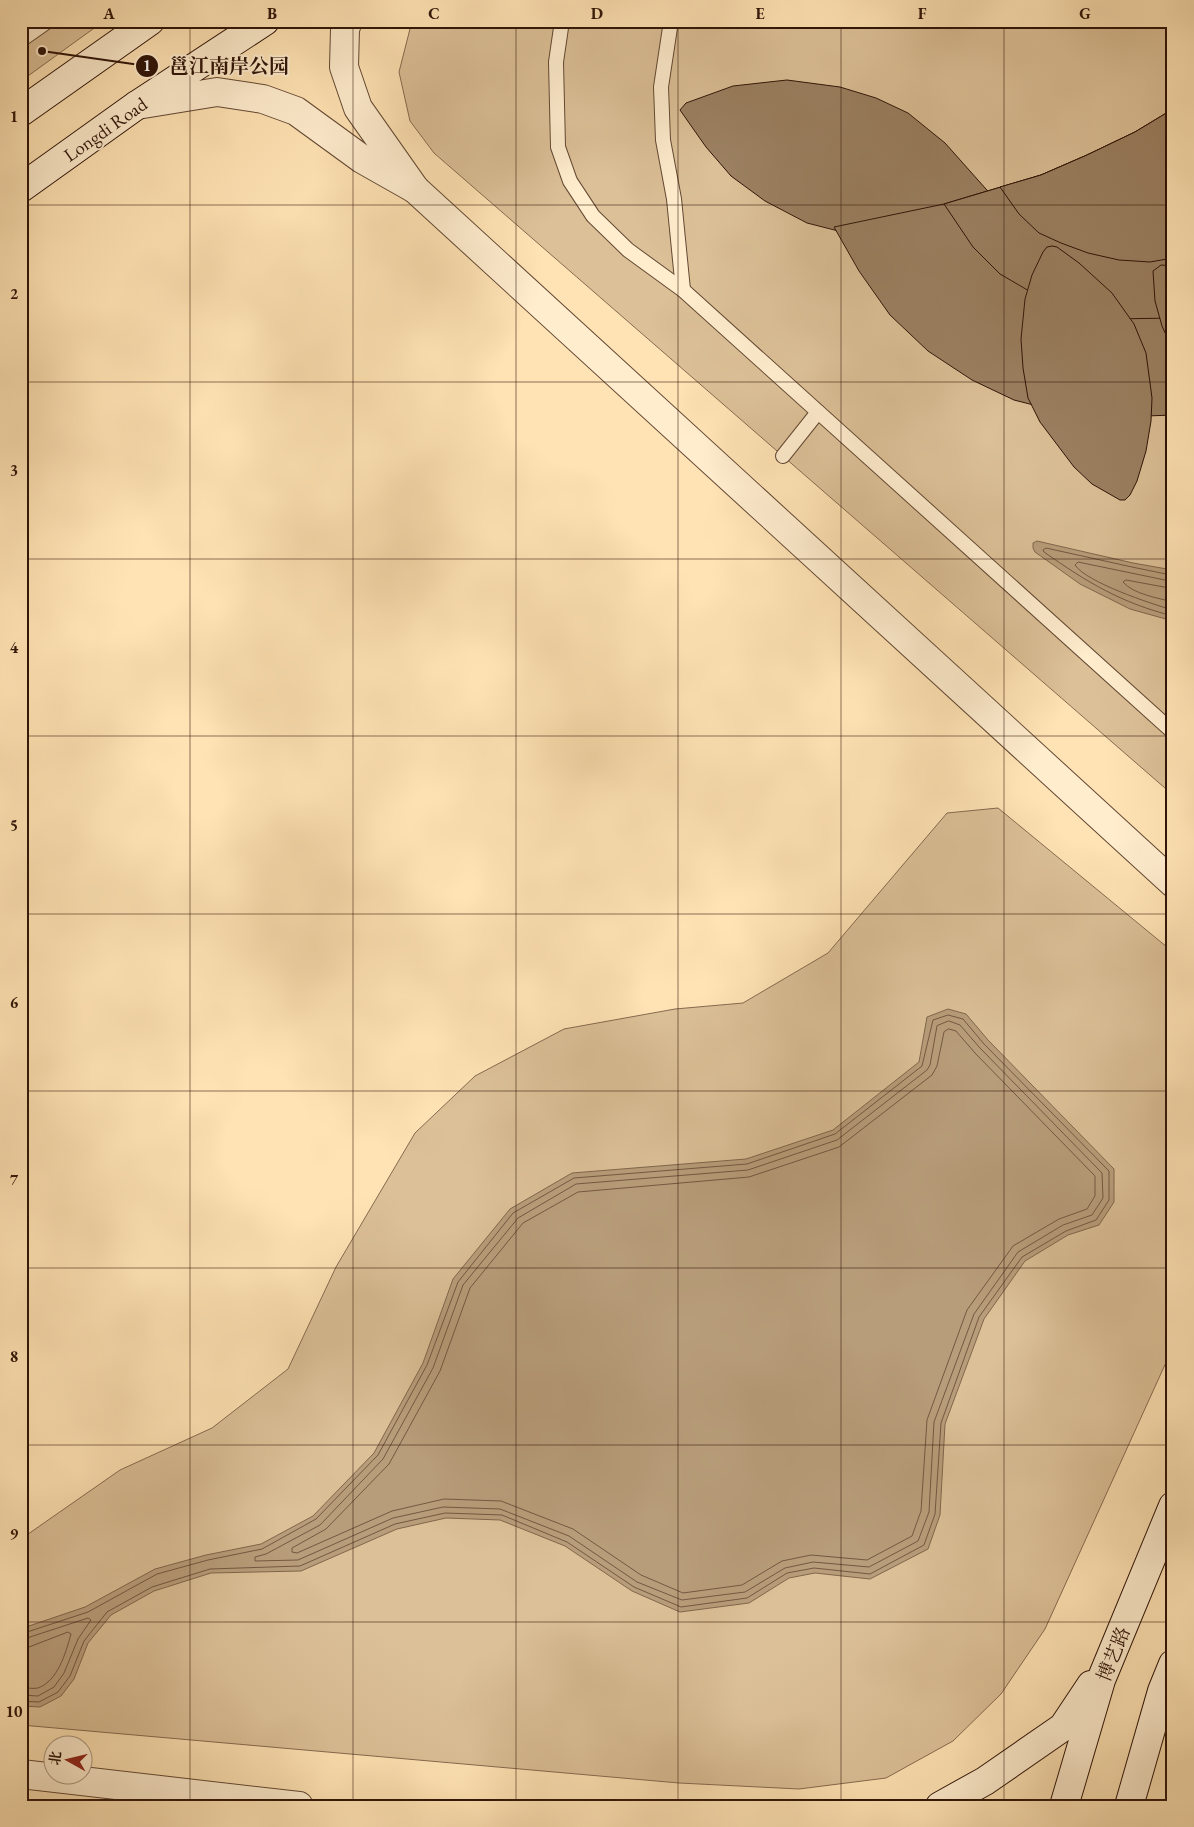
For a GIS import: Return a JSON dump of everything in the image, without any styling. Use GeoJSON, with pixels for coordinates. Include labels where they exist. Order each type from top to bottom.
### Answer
{"type":"FeatureCollection","features":[{"type":"Feature","properties":{"kind":"street"},"geometry":{"type":"LineString","coordinates":[[21,112],[150,21]]}},
{"type":"Feature","properties":{"kind":"street","name":"Longdi Road"},"geometry":{"type":"LineString","coordinates":[[21,188],[137,105],[265,21]]}},
{"type":"Feature","properties":{"kind":"street"},"geometry":{"type":"LineString","coordinates":[[348,21],[344,29],[344,66],[358,108],[415,189],[1173,883]]}},
{"type":"Feature","properties":{"kind":"street"},"geometry":{"type":"LineString","coordinates":[[137,105],[217,92],[263,99],[296,112],[362,159],[415,189]]}},
{"type":"Feature","properties":{"kind":"street","name":"博艺路"},"geometry":{"type":"LineString","coordinates":[[1064,1806],[1101,1680],[1173,1506]]}},
{"type":"Feature","properties":{"kind":"street"},"geometry":{"type":"LineString","coordinates":[[940,1806],[985,1781],[1063,1727],[1114,1650]]}},
{"type":"Feature","properties":{"kind":"street"},"geometry":{"type":"LineString","coordinates":[[1129,1806],[1162,1691],[1173,1664]]}},
{"type":"Feature","properties":{"kind":"street"},"geometry":{"type":"LineString","coordinates":[[21,1774],[178,1800],[299,1806]]}},
{"type":"Feature","properties":{"kind":"lane"},"geometry":{"type":"LineString","coordinates":[[21,40],[48,21]]}},
{"type":"Feature","properties":{"kind":"lane"},"geometry":{"type":"LineString","coordinates":[[562,21],[556,62],[558,147],[570,181],[593,216],[628,250],[683,290],[1173,732]]}},
{"type":"Feature","properties":{"kind":"lane"},"geometry":{"type":"LineString","coordinates":[[671,21],[661,88],[663,140],[674,199],[683,290]]}},
{"type":"Feature","properties":{"kind":"lane"},"geometry":{"type":"LineString","coordinates":[[783,456],[818,412]]}},
{"type":"Feature","properties":{"kind":"shaded area"},"geometry":{"type":"Polygon","coordinates":[[[21,21],[104,21],[21,81],[21,21]]]}},
{"type":"Feature","properties":{"kind":"shaded area"},"geometry":{"type":"Polygon","coordinates":[[[412,21],[1173,21],[1173,795],[434,153],[410,121],[399,72],[412,21]]]}},
{"type":"Feature","properties":{"kind":"shaded area"},"geometry":{"type":"Polygon","coordinates":[[[998,808],[1173,952],[1173,1347],[1045,1629],[1001,1694],[953,1741],[886,1778],[799,1789],[679,1783],[21,1725],[21,1539],[120,1470],[212,1428],[288,1369],[336,1267],[415,1133],[475,1076],[564,1029],[675,1009],[743,1003],[828,953],[947,813],[998,808]]]}},
{"type":"Feature","properties":{"kind":"water"},"geometry":{"type":"Polygon","coordinates":[[[1037,541],[1133,563],[1167,569],[1173,568],[1173,621],[1130,609],[1080,584],[1035,552],[1033,543],[1037,541]]]}},
{"type":"Feature","properties":{"kind":"water"},"geometry":{"type":"Polygon","coordinates":[[[948,1009],[966,1014],[988,1040],[1114,1169],[1114,1202],[1099,1225],[1068,1235],[1025,1261],[984,1319],[945,1424],[940,1515],[928,1549],[870,1579],[815,1573],[789,1578],[749,1603],[680,1612],[632,1591],[565,1546],[500,1520],[446,1518],[397,1529],[301,1571],[211,1573],[154,1591],[111,1615],[88,1643],[74,1679],[61,1696],[40,1707],[21,1706],[21,1630],[85,1607],[155,1569],[206,1555],[261,1544],[313,1516],[374,1453],[423,1363],[453,1279],[510,1209],[572,1173],[746,1159],[833,1130],[919,1062],[927,1017],[948,1009]]]}},
{"type":"Feature","properties":{"kind":"building"},"geometry":{"type":"Polygon","coordinates":[[[787,80],[840,87],[876,98],[908,113],[945,143],[1002,207],[1004,216],[1000,223],[979,231],[940,240],[901,241],[850,234],[807,223],[765,201],[731,176],[706,147],[680,110],[686,103],[733,86],[787,80]]]}},
{"type":"Feature","properties":{"kind":"building"},"geometry":{"type":"Polygon","coordinates":[[[1173,109],[1173,415],[1119,417],[1069,414],[1014,400],[972,380],[928,351],[890,315],[859,271],[834,227],[944,204],[1041,175],[1135,132],[1173,109]]]}},
{"type":"Feature","properties":{"kind":"building"},"geometry":{"type":"Polygon","coordinates":[[[1173,109],[1173,318],[1112,319],[1074,310],[1036,295],[1000,274],[973,247],[944,204],[1041,175],[1135,132],[1173,109]]]}},
{"type":"Feature","properties":{"kind":"building"},"geometry":{"type":"Polygon","coordinates":[[[1173,109],[1173,258],[1150,262],[1119,260],[1088,253],[1061,243],[1039,233],[1019,214],[1000,187],[1041,175],[1087,155],[1135,132],[1173,109]]]}},
{"type":"Feature","properties":{"kind":"building"},"geometry":{"type":"Polygon","coordinates":[[[1047,247],[1057,247],[1079,263],[1112,293],[1134,324],[1146,353],[1152,398],[1151,421],[1146,451],[1137,481],[1130,495],[1125,500],[1120,500],[1092,484],[1074,467],[1040,422],[1028,398],[1021,339],[1025,299],[1032,275],[1043,252],[1047,247]]]}},
{"type":"Feature","properties":{"kind":"building"},"geometry":{"type":"Polygon","coordinates":[[[1161,265],[1173,266],[1173,350],[1162,326],[1155,301],[1153,271],[1161,265]]]}},
{"type":"Feature","properties":{"kind":"place","name":"邕江南岸公园"},"geometry":{"type":"Point","coordinates":[42,51]}}]}
